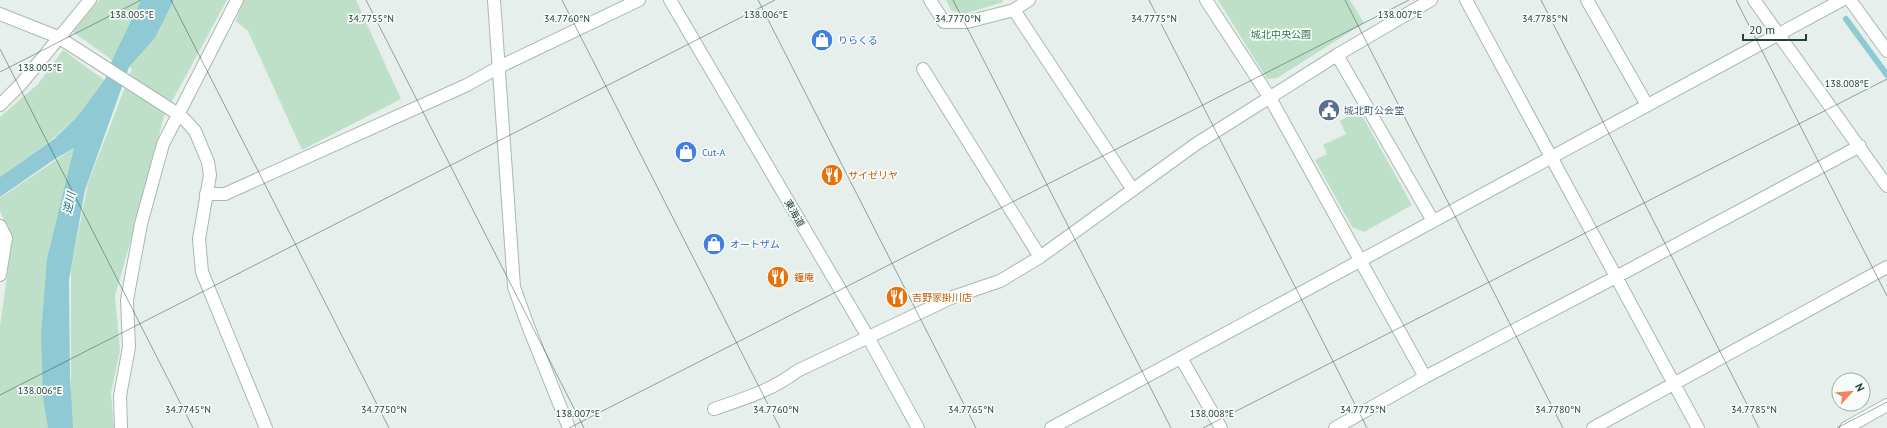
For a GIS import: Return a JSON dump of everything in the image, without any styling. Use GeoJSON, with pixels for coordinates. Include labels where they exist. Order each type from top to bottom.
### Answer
{"type":"FeatureCollection","features":[{"type":"Feature","properties":{"kind":"street"},"geometry":{"type":"LineString","coordinates":[[0,105],[61,39],[90,0]]}},
{"type":"Feature","properties":{"kind":"street"},"geometry":{"type":"LineString","coordinates":[[121,428],[120,396],[128,347],[127,300],[141,224],[163,144],[174,112],[237,0]]}},
{"type":"Feature","properties":{"kind":"street"},"geometry":{"type":"LineString","coordinates":[[494,0],[514,287],[569,428]]}},
{"type":"Feature","properties":{"kind":"street"},"geometry":{"type":"LineString","coordinates":[[206,194],[226,194],[467,85],[499,67],[639,0]]}},
{"type":"Feature","properties":{"kind":"street","name":"東海道"},"geometry":{"type":"LineString","coordinates":[[670,0],[868,337],[918,428]]}},
{"type":"Feature","properties":{"kind":"street"},"geometry":{"type":"LineString","coordinates":[[930,0],[944,22],[967,22],[1014,10],[1029,0]]}},
{"type":"Feature","properties":{"kind":"street"},"geometry":{"type":"LineString","coordinates":[[1206,0],[1270,98],[1425,377]]}},
{"type":"Feature","properties":{"kind":"street"},"geometry":{"type":"LineString","coordinates":[[714,409],[748,398],[785,381],[797,371],[953,297],[1000,281],[1040,257],[1196,144],[1337,54],[1431,0]]}},
{"type":"Feature","properties":{"kind":"street"},"geometry":{"type":"LineString","coordinates":[[1466,0],[1698,428]]}},
{"type":"Feature","properties":{"kind":"street"},"geometry":{"type":"LineString","coordinates":[[1588,0],[1647,105]]}},
{"type":"Feature","properties":{"kind":"street"},"geometry":{"type":"LineString","coordinates":[[1754,0],[1860,146],[1887,186]]}},
{"type":"Feature","properties":{"kind":"street"},"geometry":{"type":"LineString","coordinates":[[1051,428],[1842,0]]}},
{"type":"Feature","properties":{"kind":"street"},"geometry":{"type":"LineString","coordinates":[[1850,0],[1887,51]]}},
{"type":"Feature","properties":{"kind":"street"},"geometry":{"type":"LineString","coordinates":[[1014,10],[1134,190]]}},
{"type":"Feature","properties":{"kind":"street"},"geometry":{"type":"LineString","coordinates":[[0,14],[61,39],[174,112],[186,121],[194,131],[208,162],[210,175],[199,239],[202,272],[266,428]]}},
{"type":"Feature","properties":{"kind":"street"},"geometry":{"type":"LineString","coordinates":[[1337,54],[1433,221]]}},
{"type":"Feature","properties":{"kind":"street"},"geometry":{"type":"LineString","coordinates":[[923,69],[1040,257]]}},
{"type":"Feature","properties":{"kind":"street"},"geometry":{"type":"LineString","coordinates":[[1343,426],[1425,377],[1616,277],[1860,146]]}},
{"type":"Feature","properties":{"kind":"street"},"geometry":{"type":"LineString","coordinates":[[0,226],[6,238],[0,275]]}},
{"type":"Feature","properties":{"kind":"street"},"geometry":{"type":"LineString","coordinates":[[1593,428],[1887,267]]}},
{"type":"Feature","properties":{"kind":"street"},"geometry":{"type":"LineString","coordinates":[[1181,358],[1221,428]]}},
{"type":"Feature","properties":{"kind":"street"},"geometry":{"type":"LineString","coordinates":[[1846,428],[1887,405]]}},
{"type":"Feature","properties":{"kind":"green space"},"geometry":{"type":"Polygon","coordinates":[[[99,0],[141,0],[112,60],[73,32],[99,0]]]}},
{"type":"Feature","properties":{"kind":"green space"},"geometry":{"type":"Polygon","coordinates":[[[174,0],[227,0],[164,116],[115,296],[120,350],[111,393],[114,428],[71,428],[71,269],[88,183],[132,69],[129,67],[155,38],[174,0]]]}},
{"type":"Feature","properties":{"kind":"green space"},"geometry":{"type":"Polygon","coordinates":[[[243,0],[356,0],[401,99],[302,150],[248,31],[236,21],[243,0]]]}},
{"type":"Feature","properties":{"kind":"green space"},"geometry":{"type":"Polygon","coordinates":[[[946,0],[1002,0],[1003,2],[964,14],[951,10],[946,0]]]}},
{"type":"Feature","properties":{"kind":"green space","name":"城北中央公園"},"geometry":{"type":"Polygon","coordinates":[[[1218,0],[1350,0],[1364,23],[1277,78],[1267,79],[1218,0]]]}},
{"type":"Feature","properties":{"kind":"green space"},"geometry":{"type":"Polygon","coordinates":[[[63,50],[104,80],[77,117],[49,142],[0,177],[0,117],[38,84],[63,50]]]}},
{"type":"Feature","properties":{"kind":"green space"},"geometry":{"type":"Polygon","coordinates":[[[1359,110],[1412,205],[1364,232],[1352,227],[1315,160],[1327,154],[1323,145],[1346,134],[1340,121],[1359,110]]]}},
{"type":"Feature","properties":{"kind":"green space"},"geometry":{"type":"Polygon","coordinates":[[[74,148],[46,277],[41,333],[53,428],[0,428],[0,326],[12,240],[0,211],[0,198],[74,148]]]}},
{"type":"Feature","properties":{"kind":"water","name":"逆川"},"geometry":{"type":"Polygon","coordinates":[[[141,0],[174,0],[155,38],[129,67],[85,190],[69,280],[70,376],[73,428],[48,428],[43,397],[41,333],[47,259],[74,148],[55,159],[0,197],[0,177],[54,139],[77,117],[105,79],[112,60],[141,0]]]}},
{"type":"Feature","properties":{"kind":"waterway"},"geometry":{"type":"LineString","coordinates":[[1846,19],[1887,75]]}},
{"type":"Feature","properties":{"kind":"place","name":"りらくる"},"geometry":{"type":"Point","coordinates":[822,40]}},
{"type":"Feature","properties":{"kind":"place","name":"城北町公会堂"},"geometry":{"type":"Point","coordinates":[1329,110]}},
{"type":"Feature","properties":{"kind":"place","name":"Cut-A"},"geometry":{"type":"Point","coordinates":[686,152]}},
{"type":"Feature","properties":{"kind":"place","name":"サイゼリヤ"},"geometry":{"type":"Point","coordinates":[832,175]}},
{"type":"Feature","properties":{"kind":"place","name":"オートザム"},"geometry":{"type":"Point","coordinates":[714,244]}},
{"type":"Feature","properties":{"kind":"place","name":"鐘庵"},"geometry":{"type":"Point","coordinates":[778,277]}},
{"type":"Feature","properties":{"kind":"place","name":"吉野家掛川店"},"geometry":{"type":"Point","coordinates":[897,297]}}]}
